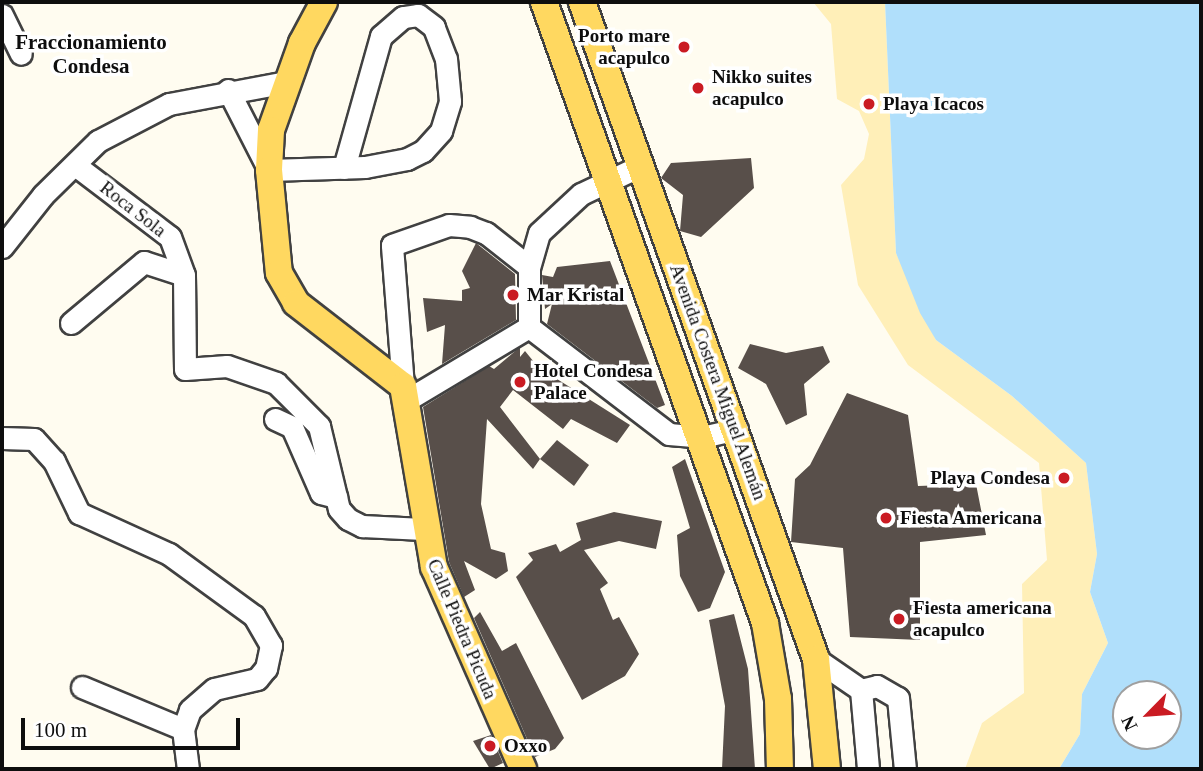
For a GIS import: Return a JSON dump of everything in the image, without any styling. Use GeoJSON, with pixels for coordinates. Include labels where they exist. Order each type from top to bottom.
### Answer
{"type":"FeatureCollection","features":[{"type":"Feature","properties":{"kind":"main road"},"geometry":{"type":"LineString","coordinates":[[324,2],[286,82],[271,130],[269,170],[279,273],[296,303],[405,393]]}},
{"type":"Feature","properties":{"kind":"main road","name":"Avenida Costera Miguel Alemán"},"geometry":{"type":"LineString","coordinates":[[544,2],[604,179],[702,437],[774,658],[780,769]]}},
{"type":"Feature","properties":{"kind":"main road","name":"Avenida Costera Miguel Alemán"},"geometry":{"type":"LineString","coordinates":[[582,2],[638,167],[737,429],[816,659],[827,769]]}},
{"type":"Feature","properties":{"kind":"main road","name":"Calle Piedra Picuda"},"geometry":{"type":"LineString","coordinates":[[405,393],[424,529],[433,567],[523,769]]}},
{"type":"Feature","properties":{"kind":"street"},"geometry":{"type":"LineString","coordinates":[[2,15],[21,54]]}},
{"type":"Feature","properties":{"kind":"street"},"geometry":{"type":"LineString","coordinates":[[228,90],[269,170],[344,167],[407,159],[441,131],[450,102],[446,59],[434,27],[418,15],[402,18],[381,36],[344,167]]}},
{"type":"Feature","properties":{"kind":"street"},"geometry":{"type":"LineString","coordinates":[[2,247],[98,141],[169,103],[228,90],[286,82]]}},
{"type":"Feature","properties":{"kind":"street","name":"Roca Sola"},"geometry":{"type":"LineString","coordinates":[[75,165],[170,237],[182,268]]}},
{"type":"Feature","properties":{"kind":"street"},"geometry":{"type":"LineString","coordinates":[[528,327],[529,267],[539,233],[604,179],[638,167]]}},
{"type":"Feature","properties":{"kind":"street","name":"Calle Piedra Picuda"},"geometry":{"type":"LineString","coordinates":[[405,393],[392,245],[449,225],[470,227],[486,233],[529,267]]}},
{"type":"Feature","properties":{"kind":"street"},"geometry":{"type":"LineString","coordinates":[[71,323],[144,262],[182,268],[185,369],[227,366],[276,383],[319,426],[336,498],[348,519],[362,526],[424,529]]}},
{"type":"Feature","properties":{"kind":"street"},"geometry":{"type":"LineString","coordinates":[[528,327],[634,413],[669,434],[702,437],[737,429]]}},
{"type":"Feature","properties":{"kind":"street"},"geometry":{"type":"LineString","coordinates":[[405,393],[528,327]]}},
{"type":"Feature","properties":{"kind":"street"},"geometry":{"type":"LineString","coordinates":[[275,419],[292,427],[321,493],[336,498]]}},
{"type":"Feature","properties":{"kind":"street"},"geometry":{"type":"LineString","coordinates":[[2,438],[34,439],[54,460],[79,513],[169,554],[254,616],[271,645],[266,668],[248,683],[201,697],[183,729],[188,769]]}},
{"type":"Feature","properties":{"kind":"street"},"geometry":{"type":"LineString","coordinates":[[816,659],[861,690],[877,686],[898,698],[905,769]]}},
{"type":"Feature","properties":{"kind":"street"},"geometry":{"type":"LineString","coordinates":[[82,687],[183,729]]}},
{"type":"Feature","properties":{"kind":"street"},"geometry":{"type":"LineString","coordinates":[[861,690],[867,769]]}},
{"type":"Feature","properties":{"kind":"sand","name":"Playa Condesa"},"geometry":{"type":"Polygon","coordinates":[[[813,2],[885,2],[896,253],[936,340],[1012,396],[1086,463],[1097,554],[1090,592],[1108,643],[1082,694],[1080,734],[1059,769],[965,769],[982,723],[1024,693],[1022,584],[1047,560],[1039,463],[908,365],[858,285],[841,185],[864,159],[869,134],[859,111],[837,99],[831,24],[813,2]]]}},
{"type":"Feature","properties":{"kind":"water"},"geometry":{"type":"Polygon","coordinates":[[[885,2],[1201,2],[1201,769],[1059,769],[1080,734],[1082,694],[1108,643],[1090,592],[1097,554],[1086,463],[1012,396],[936,340],[920,313],[896,253],[885,2]]]}},
{"type":"Feature","properties":{"kind":"building"},"geometry":{"type":"Polygon","coordinates":[[[751,158],[754,188],[701,237],[680,231],[683,195],[661,178],[671,163],[751,158]]]}},
{"type":"Feature","properties":{"kind":"building"},"geometry":{"type":"Polygon","coordinates":[[[476,243],[515,274],[516,320],[442,364],[445,325],[427,332],[423,298],[462,301],[462,290],[470,288],[462,271],[476,243]]]}},
{"type":"Feature","properties":{"kind":"building"},"geometry":{"type":"Polygon","coordinates":[[[610,261],[665,405],[657,408],[547,324],[552,304],[545,309],[542,275],[553,277],[557,267],[610,261]]]}},
{"type":"Feature","properties":{"kind":"building"},"geometry":{"type":"Polygon","coordinates":[[[750,344],[786,353],[823,346],[830,362],[804,384],[807,415],[786,425],[766,384],[738,368],[750,344]]]}},
{"type":"Feature","properties":{"kind":"building"},"geometry":{"type":"Polygon","coordinates":[[[520,347],[520,357],[525,351],[538,367],[630,425],[617,443],[571,419],[563,429],[513,390],[500,407],[540,459],[533,469],[487,419],[481,504],[491,549],[505,553],[508,571],[496,579],[464,561],[475,590],[464,597],[449,562],[423,407],[489,366],[494,369],[520,347]]]}},
{"type":"Feature","properties":{"kind":"building","name":"Fiesta Americana"},"geometry":{"type":"Polygon","coordinates":[[[847,393],[908,415],[918,486],[976,484],[986,535],[920,542],[920,640],[850,637],[843,548],[791,542],[795,479],[810,465],[847,393]]]}},
{"type":"Feature","properties":{"kind":"building"},"geometry":{"type":"Polygon","coordinates":[[[557,440],[589,465],[574,486],[540,459],[557,440]]]}},
{"type":"Feature","properties":{"kind":"building"},"geometry":{"type":"Polygon","coordinates":[[[685,459],[725,572],[710,608],[698,612],[680,576],[677,535],[690,528],[672,467],[685,459]]]}},
{"type":"Feature","properties":{"kind":"building"},"geometry":{"type":"Polygon","coordinates":[[[614,512],[662,521],[656,549],[619,541],[584,550],[608,583],[600,589],[613,620],[619,617],[639,654],[625,676],[582,700],[516,577],[533,560],[528,553],[556,544],[560,552],[581,540],[576,523],[614,512]]]}},
{"type":"Feature","properties":{"kind":"building"},"geometry":{"type":"Polygon","coordinates":[[[480,612],[502,651],[516,643],[564,738],[555,749],[535,757],[474,618],[480,612]]]}},
{"type":"Feature","properties":{"kind":"building"},"geometry":{"type":"Polygon","coordinates":[[[734,614],[748,669],[755,769],[722,769],[725,706],[709,620],[734,614]]]}},
{"type":"Feature","properties":{"kind":"building","name":"Oxxo"},"geometry":{"type":"Polygon","coordinates":[[[491,735],[503,763],[490,769],[473,741],[491,735]]]}},
{"type":"Feature","properties":{"kind":"place","name":"Porto mare acapulco"},"geometry":{"type":"Point","coordinates":[684,47]}},
{"type":"Feature","properties":{"kind":"place","name":"Nikko suites acapulco"},"geometry":{"type":"Point","coordinates":[698,88]}},
{"type":"Feature","properties":{"kind":"place","name":"Playa Icacos"},"geometry":{"type":"Point","coordinates":[869,104]}},
{"type":"Feature","properties":{"kind":"place","name":"Mar Kristal"},"geometry":{"type":"Point","coordinates":[513,295]}},
{"type":"Feature","properties":{"kind":"place","name":"Hotel Condesa Palace"},"geometry":{"type":"Point","coordinates":[520,382]}},
{"type":"Feature","properties":{"kind":"place","name":"Playa Condesa"},"geometry":{"type":"Point","coordinates":[1064,478]}},
{"type":"Feature","properties":{"kind":"place","name":"Fiesta Americana"},"geometry":{"type":"Point","coordinates":[886,518]}},
{"type":"Feature","properties":{"kind":"place","name":"Fiesta americana acapulco"},"geometry":{"type":"Point","coordinates":[899,619]}},
{"type":"Feature","properties":{"kind":"place","name":"Oxxo"},"geometry":{"type":"Point","coordinates":[490,746]}},
{"type":"Feature","properties":{"kind":"district","name":"Fraccionamiento Condesa"},"geometry":{"type":"Point","coordinates":[91,54]}}]}
